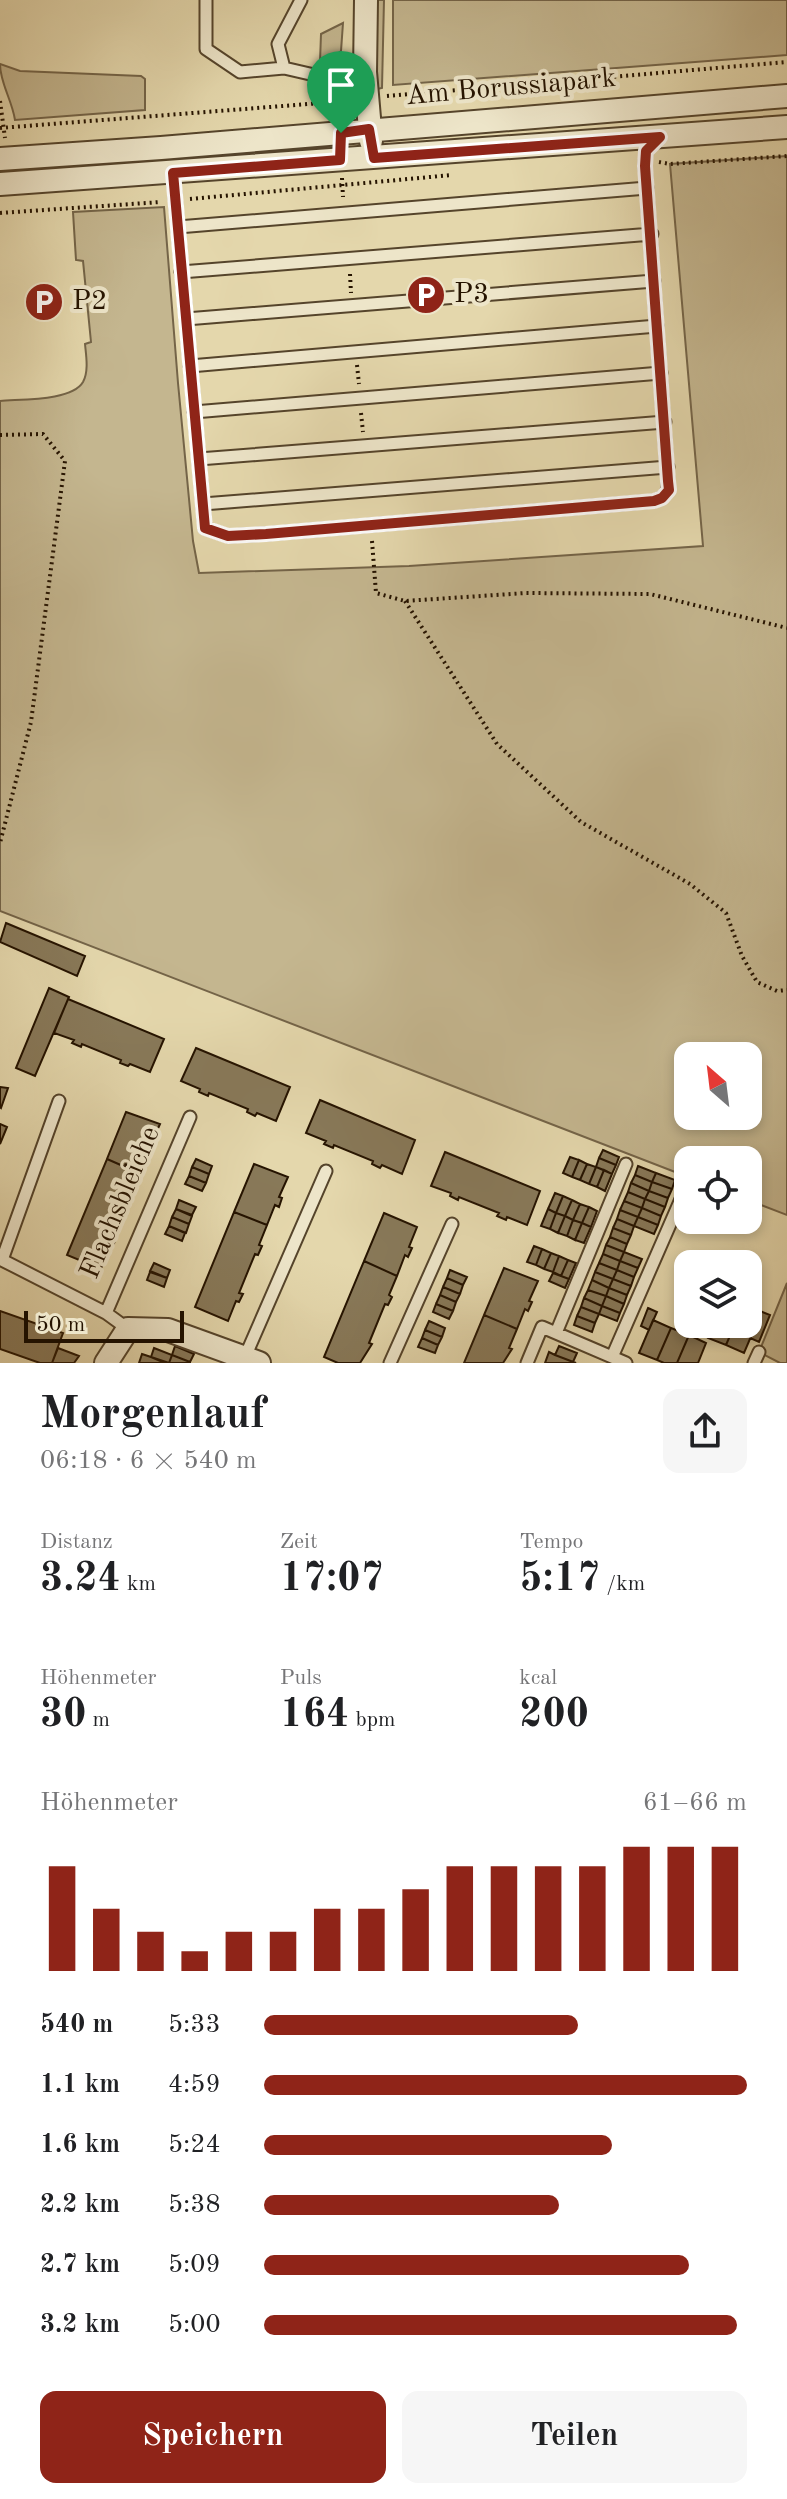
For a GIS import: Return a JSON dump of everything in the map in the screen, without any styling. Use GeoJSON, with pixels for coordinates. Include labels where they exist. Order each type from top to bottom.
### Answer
{"type":"FeatureCollection","features":[{"type":"Feature","properties":{"kind":"street"},"geometry":{"type":"LineString","coordinates":[[366,0],[355,74],[356,101],[369,129],[374,158]]}},
{"type":"Feature","properties":{"kind":"street","name":"Am Borussiapark"},"geometry":{"type":"LineString","coordinates":[[0,159],[787,96]]}},
{"type":"Feature","properties":{"kind":"street","name":"Am Borussiapark"},"geometry":{"type":"LineString","coordinates":[[0,184],[787,127]]}},
{"type":"Feature","properties":{"kind":"street"},"geometry":{"type":"LineString","coordinates":[[106,1363],[128,1329],[168,1330],[252,1360]]}},
{"type":"Feature","properties":{"kind":"lane"},"geometry":{"type":"LineString","coordinates":[[206,0],[206,49],[240,72],[284,68],[323,77],[355,74]]}},
{"type":"Feature","properties":{"kind":"lane"},"geometry":{"type":"LineString","coordinates":[[284,68],[278,44],[301,0]]}},
{"type":"Feature","properties":{"kind":"lane"},"geometry":{"type":"LineString","coordinates":[[173,173],[205,528],[228,536],[370,526],[654,501],[669,490],[646,160],[646,151],[660,137]]}},
{"type":"Feature","properties":{"kind":"lane"},"geometry":{"type":"LineString","coordinates":[[178,227],[647,188]]}},
{"type":"Feature","properties":{"kind":"lane"},"geometry":{"type":"LineString","coordinates":[[181,272],[652,234]]}},
{"type":"Feature","properties":{"kind":"lane"},"geometry":{"type":"LineString","coordinates":[[186,319],[654,281]]}},
{"type":"Feature","properties":{"kind":"lane"},"geometry":{"type":"LineString","coordinates":[[190,366],[657,326]]}},
{"type":"Feature","properties":{"kind":"lane"},"geometry":{"type":"LineString","coordinates":[[194,412],[661,373]]}},
{"type":"Feature","properties":{"kind":"lane"},"geometry":{"type":"LineString","coordinates":[[199,459],[665,422]]}},
{"type":"Feature","properties":{"kind":"lane"},"geometry":{"type":"LineString","coordinates":[[203,504],[668,467]]}},
{"type":"Feature","properties":{"kind":"lane","name":"Flachsbleiche"},"geometry":{"type":"LineString","coordinates":[[59,1101],[2,1260],[106,1313],[128,1329]]}},
{"type":"Feature","properties":{"kind":"lane","name":"Flachsbleiche"},"geometry":{"type":"LineString","coordinates":[[106,1313],[190,1117]]}},
{"type":"Feature","properties":{"kind":"lane"},"geometry":{"type":"LineString","coordinates":[[556,1333],[626,1164]]}},
{"type":"Feature","properties":{"kind":"lane"},"geometry":{"type":"LineString","coordinates":[[252,1360],[326,1171]]}},
{"type":"Feature","properties":{"kind":"lane"},"geometry":{"type":"LineString","coordinates":[[612,1357],[674,1215]]}},
{"type":"Feature","properties":{"kind":"lane"},"geometry":{"type":"LineString","coordinates":[[390,1363],[452,1224]]}},
{"type":"Feature","properties":{"kind":"lane"},"geometry":{"type":"LineString","coordinates":[[527,1363],[542,1327],[626,1363]]}},
{"type":"Feature","properties":{"kind":"path"},"geometry":{"type":"LineString","coordinates":[[0,128],[356,101],[787,62]]}},
{"type":"Feature","properties":{"kind":"path"},"geometry":{"type":"LineString","coordinates":[[355,74],[356,101]]}},
{"type":"Feature","properties":{"kind":"path"},"geometry":{"type":"LineString","coordinates":[[646,160],[670,164],[787,156]]}},
{"type":"Feature","properties":{"kind":"path"},"geometry":{"type":"LineString","coordinates":[[340,160],[345,213]]}},
{"type":"Feature","properties":{"kind":"path"},"geometry":{"type":"LineString","coordinates":[[0,213],[175,201],[465,174]]}},
{"type":"Feature","properties":{"kind":"path"},"geometry":{"type":"LineString","coordinates":[[348,258],[352,305]]}},
{"type":"Feature","properties":{"kind":"path"},"geometry":{"type":"LineString","coordinates":[[356,352],[364,446]]}},
{"type":"Feature","properties":{"kind":"path"},"geometry":{"type":"LineString","coordinates":[[0,435],[43,434],[65,461],[31,722],[0,843]]}},
{"type":"Feature","properties":{"kind":"path"},"geometry":{"type":"LineString","coordinates":[[370,526],[376,593],[405,601],[526,593],[650,594],[787,628]]}},
{"type":"Feature","properties":{"kind":"path"},"geometry":{"type":"LineString","coordinates":[[405,601],[497,744],[581,822],[690,884],[726,913],[742,956],[757,982],[777,991],[787,990]]}},
{"type":"Feature","properties":{"kind":"shaded area"},"geometry":{"type":"Polygon","coordinates":[[[377,0],[384,0],[382,88],[377,89],[377,0]]]}},
{"type":"Feature","properties":{"kind":"shaded area"},"geometry":{"type":"Polygon","coordinates":[[[393,0],[787,0],[787,55],[393,85],[393,0]]]}},
{"type":"Feature","properties":{"kind":"shaded area"},"geometry":{"type":"Polygon","coordinates":[[[343,23],[341,51],[329,61],[320,62],[321,34],[343,23]]]}},
{"type":"Feature","properties":{"kind":"shaded area"},"geometry":{"type":"Polygon","coordinates":[[[0,64],[20,71],[141,76],[145,79],[145,110],[15,120],[0,64]]]}},
{"type":"Feature","properties":{"kind":"shaded area"},"geometry":{"type":"Polygon","coordinates":[[[787,156],[787,1215],[762,1205],[762,1146],[674,1146],[674,1172],[0,911],[0,401],[57,396],[77,388],[85,378],[85,344],[91,342],[83,261],[76,260],[73,212],[164,207],[193,541],[199,573],[409,566],[703,546],[670,164],[787,156]]]}},
{"type":"Feature","properties":{"kind":"shaded area"},"geometry":{"type":"Polygon","coordinates":[[[787,1283],[787,1363],[780,1363],[759,1352],[787,1283]]]}},
{"type":"Feature","properties":{"kind":"building"},"geometry":{"type":"Polygon","coordinates":[[[6,923],[85,956],[77,976],[0,942],[6,923]]]}},
{"type":"Feature","properties":{"kind":"building"},"geometry":{"type":"Polygon","coordinates":[[[49,988],[69,997],[35,1076],[16,1068],[49,988]]]}},
{"type":"Feature","properties":{"kind":"building"},"geometry":{"type":"Polygon","coordinates":[[[68,999],[164,1039],[150,1072],[120,1063],[121,1060],[82,1044],[81,1047],[72,1043],[74,1040],[54,1033],[68,999]]]}},
{"type":"Feature","properties":{"kind":"building"},"geometry":{"type":"Polygon","coordinates":[[[196,1048],[290,1087],[276,1121],[257,1113],[255,1116],[247,1112],[248,1109],[209,1093],[208,1096],[181,1081],[196,1048]]]}},
{"type":"Feature","properties":{"kind":"building"},"geometry":{"type":"Polygon","coordinates":[[[0,1087],[8,1088],[1,1108],[0,1107],[0,1087]]]}},
{"type":"Feature","properties":{"kind":"building"},"geometry":{"type":"Polygon","coordinates":[[[320,1100],[415,1140],[402,1174],[382,1165],[380,1168],[372,1164],[373,1161],[334,1145],[333,1148],[324,1144],[326,1141],[306,1133],[320,1100]]]}},
{"type":"Feature","properties":{"kind":"building"},"geometry":{"type":"Polygon","coordinates":[[[126,1112],[160,1124],[151,1144],[154,1146],[151,1154],[148,1153],[139,1173],[107,1159],[126,1112]]]}},
{"type":"Feature","properties":{"kind":"building"},"geometry":{"type":"Polygon","coordinates":[[[0,1124],[7,1127],[0,1144],[0,1124]]]}},
{"type":"Feature","properties":{"kind":"building"},"geometry":{"type":"Polygon","coordinates":[[[603,1150],[619,1157],[616,1165],[599,1158],[603,1150]]]}},
{"type":"Feature","properties":{"kind":"building"},"geometry":{"type":"Polygon","coordinates":[[[445,1152],[540,1191],[527,1225],[507,1217],[506,1220],[497,1216],[499,1213],[459,1197],[458,1200],[450,1196],[451,1193],[431,1186],[445,1152]]]}},
{"type":"Feature","properties":{"kind":"building"},"geometry":{"type":"Polygon","coordinates":[[[570,1157],[579,1160],[572,1177],[563,1173],[570,1157]]]}},
{"type":"Feature","properties":{"kind":"building"},"geometry":{"type":"Polygon","coordinates":[[[599,1158],[616,1165],[612,1174],[596,1167],[599,1158]]]}},
{"type":"Feature","properties":{"kind":"building"},"geometry":{"type":"Polygon","coordinates":[[[107,1159],[139,1173],[131,1193],[134,1194],[131,1203],[128,1201],[112,1240],[115,1241],[111,1250],[108,1249],[101,1269],[67,1255],[107,1159]]]}},
{"type":"Feature","properties":{"kind":"building"},"geometry":{"type":"Polygon","coordinates":[[[196,1159],[212,1166],[209,1174],[192,1167],[196,1159]]]}},
{"type":"Feature","properties":{"kind":"building"},"geometry":{"type":"Polygon","coordinates":[[[579,1160],[587,1164],[580,1180],[572,1177],[579,1160]]]}},
{"type":"Feature","properties":{"kind":"building"},"geometry":{"type":"Polygon","coordinates":[[[254,1164],[288,1177],[279,1197],[282,1198],[279,1207],[275,1205],[267,1225],[234,1212],[254,1164]]]}},
{"type":"Feature","properties":{"kind":"building"},"geometry":{"type":"Polygon","coordinates":[[[587,1164],[596,1167],[589,1184],[580,1180],[587,1164]]]}},
{"type":"Feature","properties":{"kind":"building"},"geometry":{"type":"Polygon","coordinates":[[[638,1166],[656,1173],[652,1182],[635,1175],[638,1166]]]}},
{"type":"Feature","properties":{"kind":"building"},"geometry":{"type":"Polygon","coordinates":[[[192,1167],[209,1174],[206,1183],[189,1176],[192,1167]]]}},
{"type":"Feature","properties":{"kind":"building"},"geometry":{"type":"Polygon","coordinates":[[[596,1167],[604,1170],[597,1187],[589,1184],[596,1167]]]}},
{"type":"Feature","properties":{"kind":"building"},"geometry":{"type":"Polygon","coordinates":[[[604,1170],[612,1174],[605,1191],[597,1187],[604,1170]]]}},
{"type":"Feature","properties":{"kind":"building"},"geometry":{"type":"Polygon","coordinates":[[[656,1173],[674,1180],[672,1189],[652,1182],[656,1173]]]}},
{"type":"Feature","properties":{"kind":"building"},"geometry":{"type":"Polygon","coordinates":[[[635,1175],[652,1182],[649,1191],[631,1183],[635,1175]]]}},
{"type":"Feature","properties":{"kind":"building"},"geometry":{"type":"Polygon","coordinates":[[[189,1176],[206,1183],[202,1191],[185,1184],[189,1176]]]}},
{"type":"Feature","properties":{"kind":"building"},"geometry":{"type":"Polygon","coordinates":[[[652,1182],[672,1189],[668,1198],[649,1191],[652,1182]]]}},
{"type":"Feature","properties":{"kind":"building"},"geometry":{"type":"Polygon","coordinates":[[[631,1183],[649,1191],[645,1199],[628,1192],[631,1183]]]}},
{"type":"Feature","properties":{"kind":"building"},"geometry":{"type":"Polygon","coordinates":[[[649,1191],[668,1198],[665,1207],[645,1199],[649,1191]]]}},
{"type":"Feature","properties":{"kind":"building"},"geometry":{"type":"Polygon","coordinates":[[[628,1192],[645,1199],[642,1208],[624,1201],[628,1192]]]}},
{"type":"Feature","properties":{"kind":"building"},"geometry":{"type":"Polygon","coordinates":[[[555,1193],[563,1196],[556,1213],[548,1209],[555,1193]]]}},
{"type":"Feature","properties":{"kind":"building"},"geometry":{"type":"Polygon","coordinates":[[[563,1196],[572,1200],[565,1216],[556,1213],[563,1196]]]}},
{"type":"Feature","properties":{"kind":"building"},"geometry":{"type":"Polygon","coordinates":[[[645,1199],[665,1207],[661,1216],[642,1208],[645,1199]]]}},
{"type":"Feature","properties":{"kind":"building"},"geometry":{"type":"Polygon","coordinates":[[[179,1200],[196,1207],[192,1215],[176,1209],[179,1200]]]}},
{"type":"Feature","properties":{"kind":"building"},"geometry":{"type":"Polygon","coordinates":[[[572,1200],[580,1204],[573,1220],[565,1216],[572,1200]]]}},
{"type":"Feature","properties":{"kind":"building"},"geometry":{"type":"Polygon","coordinates":[[[624,1201],[642,1208],[638,1217],[620,1210],[624,1201]]]}},
{"type":"Feature","properties":{"kind":"building"},"geometry":{"type":"Polygon","coordinates":[[[580,1204],[589,1207],[582,1223],[573,1220],[580,1204]]]}},
{"type":"Feature","properties":{"kind":"building"},"geometry":{"type":"Polygon","coordinates":[[[589,1207],[597,1211],[591,1227],[582,1223],[589,1207]]]}},
{"type":"Feature","properties":{"kind":"building"},"geometry":{"type":"Polygon","coordinates":[[[642,1208],[661,1216],[658,1225],[638,1217],[642,1208]]]}},
{"type":"Feature","properties":{"kind":"building"},"geometry":{"type":"Polygon","coordinates":[[[176,1209],[192,1216],[189,1224],[172,1217],[176,1209]]]}},
{"type":"Feature","properties":{"kind":"building"},"geometry":{"type":"Polygon","coordinates":[[[548,1209],[556,1213],[550,1229],[541,1226],[548,1209]]]}},
{"type":"Feature","properties":{"kind":"building"},"geometry":{"type":"Polygon","coordinates":[[[620,1210],[638,1217],[634,1226],[617,1219],[620,1210]]]}},
{"type":"Feature","properties":{"kind":"building"},"geometry":{"type":"Polygon","coordinates":[[[234,1212],[267,1225],[259,1245],[262,1246],[258,1255],[255,1254],[239,1293],[243,1294],[239,1302],[236,1301],[228,1321],[195,1307],[234,1212]]]}},
{"type":"Feature","properties":{"kind":"building"},"geometry":{"type":"Polygon","coordinates":[[[384,1213],[417,1227],[409,1247],[412,1248],[408,1257],[405,1255],[397,1276],[364,1261],[384,1213]]]}},
{"type":"Feature","properties":{"kind":"building"},"geometry":{"type":"Polygon","coordinates":[[[556,1213],[565,1216],[558,1233],[550,1229],[556,1213]]]}},
{"type":"Feature","properties":{"kind":"building"},"geometry":{"type":"Polygon","coordinates":[[[565,1216],[573,1220],[567,1236],[558,1233],[565,1216]]]}},
{"type":"Feature","properties":{"kind":"building"},"geometry":{"type":"Polygon","coordinates":[[[172,1217],[189,1224],[186,1233],[169,1226],[172,1217]]]}},
{"type":"Feature","properties":{"kind":"building"},"geometry":{"type":"Polygon","coordinates":[[[638,1217],[658,1225],[654,1234],[634,1226],[638,1217]]]}},
{"type":"Feature","properties":{"kind":"building"},"geometry":{"type":"Polygon","coordinates":[[[617,1219],[634,1226],[631,1235],[613,1228],[617,1219]]]}},
{"type":"Feature","properties":{"kind":"building"},"geometry":{"type":"Polygon","coordinates":[[[573,1220],[582,1223],[575,1240],[567,1236],[573,1220]]]}},
{"type":"Feature","properties":{"kind":"building"},"geometry":{"type":"Polygon","coordinates":[[[582,1223],[591,1227],[584,1243],[575,1240],[582,1223]]]}},
{"type":"Feature","properties":{"kind":"building"},"geometry":{"type":"Polygon","coordinates":[[[169,1226],[185,1233],[182,1241],[165,1234],[169,1226]]]}},
{"type":"Feature","properties":{"kind":"building"},"geometry":{"type":"Polygon","coordinates":[[[613,1228],[631,1235],[627,1244],[610,1237],[613,1228]]]}},
{"type":"Feature","properties":{"kind":"building"},"geometry":{"type":"Polygon","coordinates":[[[610,1237],[627,1244],[624,1252],[606,1245],[610,1237]]]}},
{"type":"Feature","properties":{"kind":"building"},"geometry":{"type":"Polygon","coordinates":[[[606,1245],[624,1252],[620,1261],[603,1254],[606,1245]]]}},
{"type":"Feature","properties":{"kind":"building"},"geometry":{"type":"Polygon","coordinates":[[[534,1246],[542,1249],[536,1265],[527,1262],[534,1246]]]}},
{"type":"Feature","properties":{"kind":"building"},"geometry":{"type":"Polygon","coordinates":[[[542,1249],[551,1253],[544,1269],[536,1265],[542,1249]]]}},
{"type":"Feature","properties":{"kind":"building"},"geometry":{"type":"Polygon","coordinates":[[[624,1252],[642,1259],[638,1268],[620,1261],[624,1252]]]}},
{"type":"Feature","properties":{"kind":"building"},"geometry":{"type":"Polygon","coordinates":[[[551,1253],[559,1256],[553,1272],[544,1269],[551,1253]]]}},
{"type":"Feature","properties":{"kind":"building"},"geometry":{"type":"Polygon","coordinates":[[[603,1254],[620,1261],[617,1270],[599,1263],[603,1254]]]}},
{"type":"Feature","properties":{"kind":"building"},"geometry":{"type":"Polygon","coordinates":[[[559,1256],[568,1260],[561,1276],[553,1272],[559,1256]]]}},
{"type":"Feature","properties":{"kind":"building"},"geometry":{"type":"Polygon","coordinates":[[[568,1260],[576,1263],[569,1279],[561,1276],[568,1260]]]}},
{"type":"Feature","properties":{"kind":"building"},"geometry":{"type":"Polygon","coordinates":[[[364,1261],[397,1276],[389,1295],[392,1297],[388,1305],[385,1304],[369,1343],[372,1344],[360,1363],[338,1363],[324,1357],[364,1261]]]}},
{"type":"Feature","properties":{"kind":"building"},"geometry":{"type":"Polygon","coordinates":[[[620,1261],[638,1268],[634,1277],[617,1270],[620,1261]]]}},
{"type":"Feature","properties":{"kind":"building"},"geometry":{"type":"Polygon","coordinates":[[[154,1263],[170,1270],[167,1278],[150,1271],[154,1263]]]}},
{"type":"Feature","properties":{"kind":"building"},"geometry":{"type":"Polygon","coordinates":[[[599,1263],[617,1270],[613,1279],[595,1272],[599,1263]]]}},
{"type":"Feature","properties":{"kind":"building"},"geometry":{"type":"Polygon","coordinates":[[[504,1268],[538,1281],[529,1301],[532,1302],[528,1311],[525,1309],[517,1329],[484,1315],[504,1268]]]}},
{"type":"Feature","properties":{"kind":"building"},"geometry":{"type":"Polygon","coordinates":[[[450,1270],[467,1277],[463,1285],[447,1278],[450,1270]]]}},
{"type":"Feature","properties":{"kind":"building"},"geometry":{"type":"Polygon","coordinates":[[[617,1270],[634,1277],[631,1286],[613,1279],[617,1270]]]}},
{"type":"Feature","properties":{"kind":"building"},"geometry":{"type":"Polygon","coordinates":[[[150,1272],[167,1278],[164,1287],[147,1280],[150,1272]]]}},
{"type":"Feature","properties":{"kind":"building"},"geometry":{"type":"Polygon","coordinates":[[[595,1272],[613,1279],[609,1288],[592,1280],[595,1272]]]}},
{"type":"Feature","properties":{"kind":"building"},"geometry":{"type":"Polygon","coordinates":[[[553,1273],[569,1279],[565,1288],[549,1281],[553,1273]]]}},
{"type":"Feature","properties":{"kind":"building"},"geometry":{"type":"Polygon","coordinates":[[[447,1278],[463,1285],[460,1294],[443,1287],[447,1278]]]}},
{"type":"Feature","properties":{"kind":"building"},"geometry":{"type":"Polygon","coordinates":[[[613,1279],[631,1286],[627,1295],[609,1288],[613,1279]]]}},
{"type":"Feature","properties":{"kind":"building"},"geometry":{"type":"Polygon","coordinates":[[[592,1280],[609,1288],[606,1296],[588,1290],[592,1280]]]}},
{"type":"Feature","properties":{"kind":"building"},"geometry":{"type":"Polygon","coordinates":[[[443,1287],[460,1294],[456,1302],[440,1295],[443,1287]]]}},
{"type":"Feature","properties":{"kind":"building"},"geometry":{"type":"Polygon","coordinates":[[[609,1288],[627,1295],[624,1304],[606,1296],[609,1288]]]}},
{"type":"Feature","properties":{"kind":"building"},"geometry":{"type":"Polygon","coordinates":[[[588,1290],[606,1296],[602,1306],[584,1298],[588,1290]]]}},
{"type":"Feature","properties":{"kind":"building"},"geometry":{"type":"Polygon","coordinates":[[[440,1295],[456,1302],[453,1311],[436,1304],[440,1295]]]}},
{"type":"Feature","properties":{"kind":"building"},"geometry":{"type":"Polygon","coordinates":[[[606,1296],[624,1304],[620,1313],[602,1306],[606,1296]]]}},
{"type":"Feature","properties":{"kind":"building"},"geometry":{"type":"Polygon","coordinates":[[[584,1298],[602,1306],[599,1314],[581,1307],[584,1298]]]}},
{"type":"Feature","properties":{"kind":"building"},"geometry":{"type":"Polygon","coordinates":[[[436,1304],[453,1311],[449,1319],[433,1312],[436,1304]]]}},
{"type":"Feature","properties":{"kind":"building"},"geometry":{"type":"Polygon","coordinates":[[[602,1306],[620,1313],[617,1321],[599,1314],[602,1306]]]}},
{"type":"Feature","properties":{"kind":"building"},"geometry":{"type":"Polygon","coordinates":[[[581,1307],[599,1314],[595,1323],[577,1316],[581,1307]]]}},
{"type":"Feature","properties":{"kind":"building"},"geometry":{"type":"Polygon","coordinates":[[[648,1308],[657,1312],[649,1330],[641,1326],[648,1308]]]}},
{"type":"Feature","properties":{"kind":"building"},"geometry":{"type":"Polygon","coordinates":[[[0,1311],[37,1324],[38,1321],[47,1324],[46,1327],[63,1333],[52,1363],[40,1363],[0,1349],[0,1311]]]}},
{"type":"Feature","properties":{"kind":"building"},"geometry":{"type":"Polygon","coordinates":[[[762,1312],[770,1315],[762,1335],[762,1312]]]}},
{"type":"Feature","properties":{"kind":"building"},"geometry":{"type":"Polygon","coordinates":[[[484,1315],[517,1329],[509,1348],[512,1349],[503,1363],[464,1363],[484,1315]]]}},
{"type":"Feature","properties":{"kind":"building"},"geometry":{"type":"Polygon","coordinates":[[[577,1316],[595,1323],[592,1332],[574,1325],[577,1316]]]}},
{"type":"Feature","properties":{"kind":"building"},"geometry":{"type":"Polygon","coordinates":[[[653,1320],[671,1328],[657,1360],[639,1353],[653,1320]]]}},
{"type":"Feature","properties":{"kind":"building"},"geometry":{"type":"Polygon","coordinates":[[[429,1321],[445,1328],[442,1337],[425,1330],[429,1321]]]}},
{"type":"Feature","properties":{"kind":"building"},"geometry":{"type":"Polygon","coordinates":[[[671,1328],[674,1329],[674,1338],[688,1338],[677,1363],[657,1360],[671,1328]]]}},
{"type":"Feature","properties":{"kind":"building"},"geometry":{"type":"Polygon","coordinates":[[[425,1330],[442,1337],[438,1345],[422,1338],[425,1330]]]}},
{"type":"Feature","properties":{"kind":"building"},"geometry":{"type":"Polygon","coordinates":[[[422,1338],[438,1345],[435,1353],[418,1347],[422,1338]]]}},
{"type":"Feature","properties":{"kind":"building"},"geometry":{"type":"Polygon","coordinates":[[[688,1338],[706,1343],[698,1363],[677,1363],[688,1338]]]}},
{"type":"Feature","properties":{"kind":"building"},"geometry":{"type":"Polygon","coordinates":[[[708,1338],[729,1338],[726,1345],[708,1338]]]}},
{"type":"Feature","properties":{"kind":"building"},"geometry":{"type":"Polygon","coordinates":[[[729,1338],[750,1338],[744,1353],[726,1345],[729,1338]]]}},
{"type":"Feature","properties":{"kind":"building"},"geometry":{"type":"Polygon","coordinates":[[[175,1346],[194,1354],[190,1362],[172,1355],[175,1346]]]}},
{"type":"Feature","properties":{"kind":"building"},"geometry":{"type":"Polygon","coordinates":[[[559,1346],[577,1353],[573,1362],[555,1355],[559,1346]]]}},
{"type":"Feature","properties":{"kind":"building"},"geometry":{"type":"Polygon","coordinates":[[[58,1348],[79,1356],[74,1363],[52,1363],[58,1348]]]}},
{"type":"Feature","properties":{"kind":"building"},"geometry":{"type":"Polygon","coordinates":[[[154,1348],[172,1355],[169,1363],[151,1357],[154,1348]]]}},
{"type":"Feature","properties":{"kind":"building"},"geometry":{"type":"Polygon","coordinates":[[[549,1352],[555,1355],[576,1363],[545,1363],[549,1352]]]}},
{"type":"Feature","properties":{"kind":"building"},"geometry":{"type":"Polygon","coordinates":[[[142,1354],[151,1357],[165,1363],[139,1363],[142,1354]]]}},
{"type":"Feature","properties":{"kind":"building"},"geometry":{"type":"Polygon","coordinates":[[[172,1355],[190,1362],[190,1363],[169,1363],[172,1355]]]}},
{"type":"Feature","properties":{"kind":"place","name":"P3"},"geometry":{"type":"Point","coordinates":[426,295]}},
{"type":"Feature","properties":{"kind":"place","name":"P2"},"geometry":{"type":"Point","coordinates":[44,302]}},
{"type":"Feature","properties":{"kind":"route"},"geometry":{"type":"LineString","coordinates":[[369,129],[374,158],[660,137],[646,151],[645,166],[669,490],[662,498],[266,534],[228,536],[205,528],[173,173],[340,160],[341,133],[369,129]]}}]}
